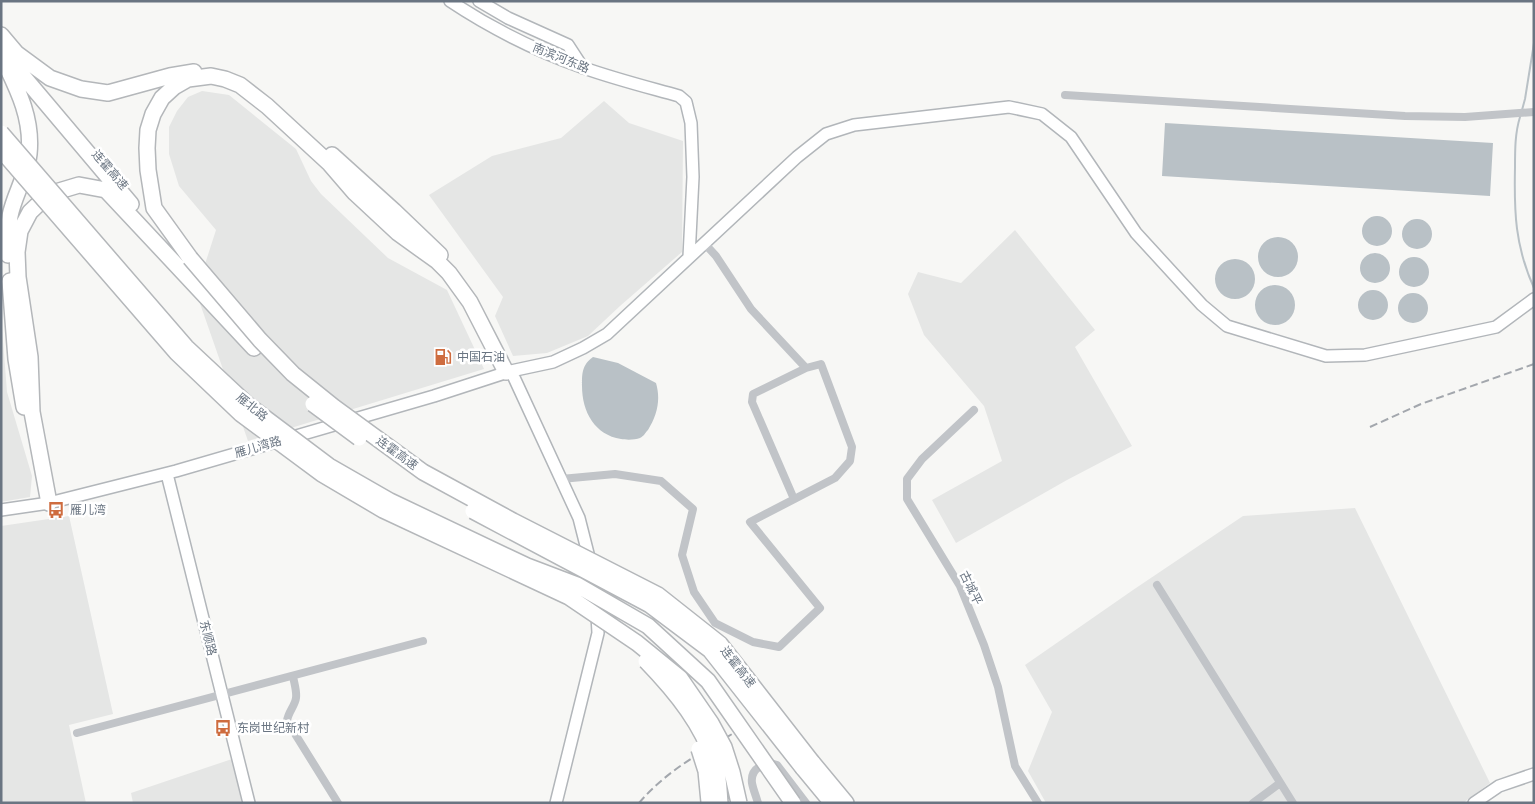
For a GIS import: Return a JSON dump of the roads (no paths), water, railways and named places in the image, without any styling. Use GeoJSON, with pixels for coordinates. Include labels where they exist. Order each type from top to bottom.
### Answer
{"type":"FeatureCollection","features":[{"type":"Feature","properties":{"kind":"highway","name":"连霍高速"},"geometry":{"type":"LineString","coordinates":[[1,34],[6,52],[101,162],[254,348],[287,382],[330,417],[419,481],[650,605],[710,650],[807,765],[846,803]]}},
{"type":"Feature","properties":{"kind":"highway"},"geometry":{"type":"LineString","coordinates":[[6,52],[50,78],[81,89],[108,93],[170,76],[194,72],[236,74],[249,82],[394,211],[459,275],[495,337],[508,372]]}},
{"type":"Feature","properties":{"kind":"highway"},"geometry":{"type":"LineString","coordinates":[[6,52],[30,128],[30,154],[24,179],[10,216],[9,265],[16,359],[46,503]]}},
{"type":"Feature","properties":{"kind":"highway"},"geometry":{"type":"LineString","coordinates":[[183,263],[154,208],[148,170],[148,130],[153,114],[162,98],[174,87],[188,79],[211,76],[240,85],[259,100],[330,164],[355,194],[398,233],[449,273],[470,302],[490,343],[508,372]]}},
{"type":"Feature","properties":{"kind":"highway","name":"雁北路"},"geometry":{"type":"LineString","coordinates":[[1,133],[186,346],[248,405],[329,466],[390,501],[527,566],[573,591]]}},
{"type":"Feature","properties":{"kind":"highway","name":"雁北路"},"geometry":{"type":"LineString","coordinates":[[1,150],[177,353],[241,414],[322,474],[383,510],[573,591]]}},
{"type":"Feature","properties":{"kind":"highway"},"geometry":{"type":"LineString","coordinates":[[46,503],[32,412],[30,357],[18,277],[17,252],[20,231],[30,212],[49,194],[79,185],[106,190],[183,263]]}},
{"type":"Feature","properties":{"kind":"highway","name":"连霍高速"},"geometry":{"type":"LineString","coordinates":[[183,263],[294,374],[334,407],[423,472],[658,596],[720,644],[832,803]]}},
{"type":"Feature","properties":{"kind":"highway"},"geometry":{"type":"LineString","coordinates":[[573,591],[607,602],[648,626],[708,681],[793,803]]}},
{"type":"Feature","properties":{"kind":"highway"},"geometry":{"type":"LineString","coordinates":[[573,591],[664,680],[686,706],[703,735],[716,769],[720,803]]}},
{"type":"Feature","properties":{"kind":"highway"},"geometry":{"type":"LineString","coordinates":[[607,602],[682,664],[693,679],[720,720],[734,748],[744,778],[749,803]]}},
{"type":"Feature","properties":{"kind":"highway"},"geometry":{"type":"LineString","coordinates":[[609,625],[658,681],[695,738],[706,771],[709,803]]}},
{"type":"Feature","properties":{"kind":"highway"},"geometry":{"type":"LineString","coordinates":[[609,625],[637,643],[680,678],[711,723],[724,747],[732,772],[738,803]]}},
{"type":"Feature","properties":{"kind":"street","name":"南滨河东路"},"geometry":{"type":"LineString","coordinates":[[450,1],[501,32],[541,51],[583,68],[679,96],[686,102],[691,123],[693,177],[689,257]]}},
{"type":"Feature","properties":{"kind":"street","name":"南滨河东路"},"geometry":{"type":"LineString","coordinates":[[479,1],[508,18],[568,45],[583,68]]}},
{"type":"Feature","properties":{"kind":"street"},"geometry":{"type":"LineString","coordinates":[[1065,95],[1405,116],[1465,117],[1534,112]]}},
{"type":"Feature","properties":{"kind":"street","name":"雁儿湾路"},"geometry":{"type":"LineString","coordinates":[[1,510],[46,503],[167,474],[434,396],[508,372],[553,362],[584,348],[607,334],[797,156],[826,134],[854,125],[1009,108],[1042,114],[1071,137],[1136,233],[1202,305],[1227,326],[1326,356],[1365,355],[1496,327],[1534,299]]}},
{"type":"Feature","properties":{"kind":"street"},"geometry":{"type":"LineString","coordinates":[[704,243],[716,256],[752,309],[806,368]]}},
{"type":"Feature","properties":{"kind":"street"},"geometry":{"type":"LineString","coordinates":[[561,479],[614,474],[661,481],[692,509],[682,555],[694,592],[715,623],[753,642],[779,647],[820,608],[750,522],[794,500],[835,478],[850,461],[852,447],[821,364],[806,368],[753,394],[752,402],[794,500]]}},
{"type":"Feature","properties":{"kind":"street"},"geometry":{"type":"LineString","coordinates":[[508,372],[521,391],[579,518],[595,581],[598,633],[556,803]]}},
{"type":"Feature","properties":{"kind":"street","name":"古城平"},"geometry":{"type":"LineString","coordinates":[[974,410],[922,459],[907,479],[907,499],[960,586],[984,645],[998,688],[1014,766],[1038,803]]}},
{"type":"Feature","properties":{"kind":"street","name":"东顺路"},"geometry":{"type":"LineString","coordinates":[[167,474],[249,803]]}},
{"type":"Feature","properties":{"kind":"street"},"geometry":{"type":"LineString","coordinates":[[1158,585],[1293,803]]}},
{"type":"Feature","properties":{"kind":"street"},"geometry":{"type":"LineString","coordinates":[[77,733],[222,696],[423,641]]}},
{"type":"Feature","properties":{"kind":"street"},"geometry":{"type":"LineString","coordinates":[[293,676],[297,695],[288,713],[287,722],[338,803]]}},
{"type":"Feature","properties":{"kind":"street"},"geometry":{"type":"LineString","coordinates":[[758,803],[752,778],[757,768],[767,764],[777,765],[806,803]]}},
{"type":"Feature","properties":{"kind":"street"},"geometry":{"type":"LineString","coordinates":[[1474,803],[1499,786],[1534,774]]}},
{"type":"Feature","properties":{"kind":"street"},"geometry":{"type":"LineString","coordinates":[[1253,803],[1280,783]]}},
{"type":"Feature","properties":{"kind":"waterway"},"geometry":{"type":"LineString","coordinates":[[1522,110],[1534,43]]}},
{"type":"Feature","properties":{"kind":"waterway"},"geometry":{"type":"LineString","coordinates":[[1520,117],[1515,148],[1517,229],[1523,258],[1534,288]]}},
{"type":"Feature","properties":{"kind":"railway"},"geometry":{"type":"LineString","coordinates":[[1370,427],[1421,404],[1534,364]]}},
{"type":"Feature","properties":{"kind":"railway"},"geometry":{"type":"LineString","coordinates":[[639,803],[673,771],[739,730]]}},
{"type":"Feature","properties":{"kind":"place","name":"中国石油"},"geometry":{"type":"Point","coordinates":[443,357]}},
{"type":"Feature","properties":{"kind":"place","name":"雁儿湾"},"geometry":{"type":"Point","coordinates":[56,510]}},
{"type":"Feature","properties":{"kind":"place","name":"东岗世纪新村"},"geometry":{"type":"Point","coordinates":[223,728]}}]}
